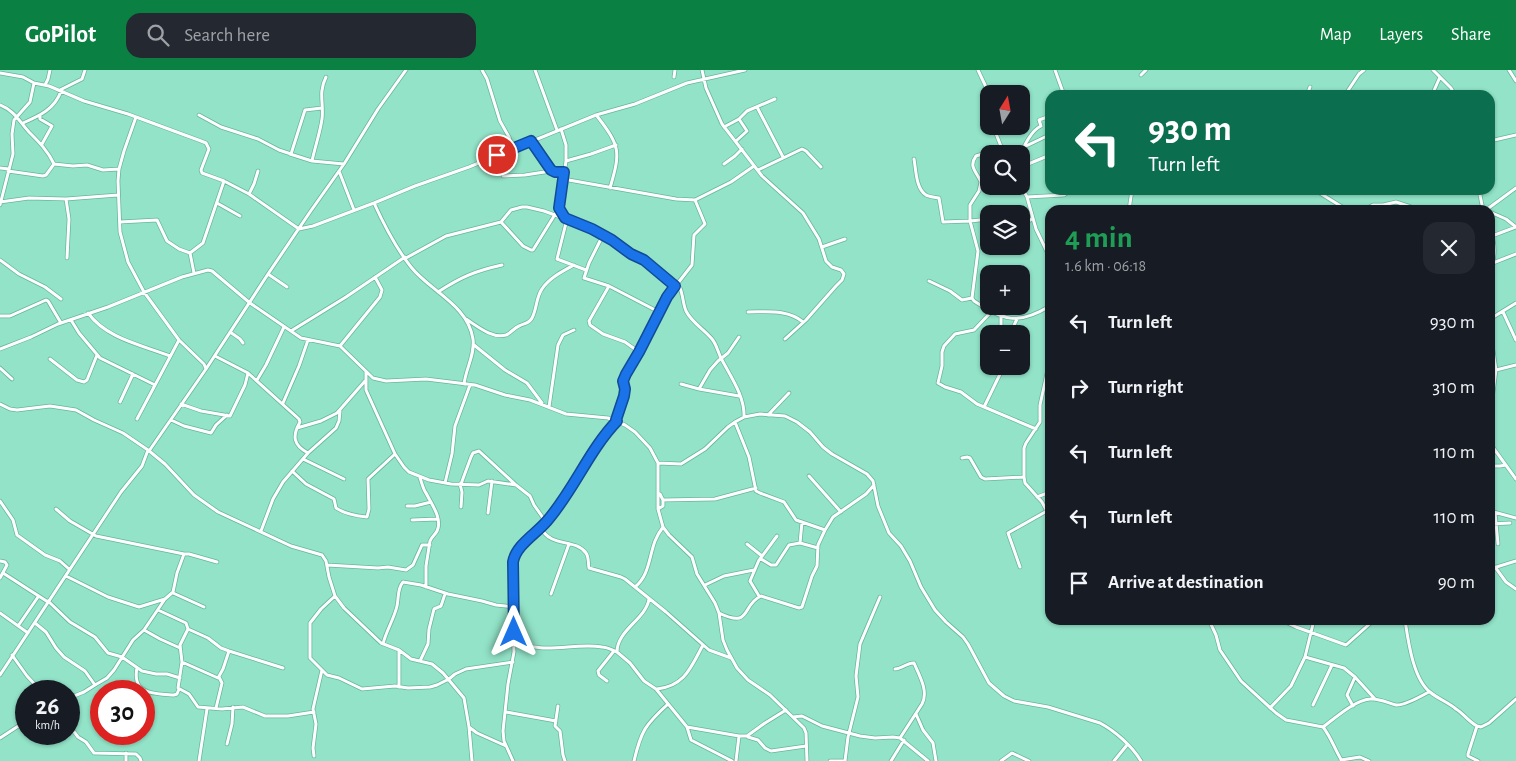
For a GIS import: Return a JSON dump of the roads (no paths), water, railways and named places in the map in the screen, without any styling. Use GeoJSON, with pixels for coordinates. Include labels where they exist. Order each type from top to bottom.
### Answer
{"type":"FeatureCollection","features":[{"type":"Feature","properties":{"kind":"street"},"geometry":{"type":"LineString","coordinates":[[45,85],[50,70]]}},
{"type":"Feature","properties":{"kind":"street"},"geometry":{"type":"LineString","coordinates":[[23,123],[40,116],[50,108],[58,98],[60,91],[82,78],[85,70]]}},
{"type":"Feature","properties":{"kind":"street"},"geometry":{"type":"LineString","coordinates":[[0,675],[121,492],[142,466],[148,451],[215,356],[268,274],[344,164],[378,109],[406,70]]}},
{"type":"Feature","properties":{"kind":"street"},"geometry":{"type":"LineString","coordinates":[[482,70],[487,79],[500,121],[513,149]]}},
{"type":"Feature","properties":{"kind":"street"},"geometry":{"type":"LineString","coordinates":[[535,70],[566,145],[562,211],[566,219],[557,258],[586,270]]}},
{"type":"Feature","properties":{"kind":"street"},"geometry":{"type":"LineString","coordinates":[[674,77],[675,70]]}},
{"type":"Feature","properties":{"kind":"street"},"geometry":{"type":"LineString","coordinates":[[702,70],[713,106],[724,127],[762,176],[803,213],[815,232],[829,264],[843,272],[844,275],[804,322],[784,339]]}},
{"type":"Feature","properties":{"kind":"street"},"geometry":{"type":"LineString","coordinates":[[0,72],[23,77],[34,83],[45,85],[84,101],[136,117],[206,143],[208,151],[201,172],[249,194],[300,229],[374,203],[596,115],[635,104],[687,83],[745,70]]}},
{"type":"Feature","properties":{"kind":"street"},"geometry":{"type":"LineString","coordinates":[[978,70],[985,85]]}},
{"type":"Feature","properties":{"kind":"street"},"geometry":{"type":"LineString","coordinates":[[1055,70],[1062,90]]}},
{"type":"Feature","properties":{"kind":"street"},"geometry":{"type":"LineString","coordinates":[[1142,75],[1146,70]]}},
{"type":"Feature","properties":{"kind":"street"},"geometry":{"type":"LineString","coordinates":[[1348,90],[1364,70]]}},
{"type":"Feature","properties":{"kind":"street"},"geometry":{"type":"LineString","coordinates":[[1433,70],[1452,90]]}},
{"type":"Feature","properties":{"kind":"street"},"geometry":{"type":"LineString","coordinates":[[1509,70],[1516,81]]}},
{"type":"Feature","properties":{"kind":"street"},"geometry":{"type":"LineString","coordinates":[[312,161],[322,121],[321,90],[326,77]]}},
{"type":"Feature","properties":{"kind":"street"},"geometry":{"type":"LineString","coordinates":[[1434,90],[1440,77]]}},
{"type":"Feature","properties":{"kind":"street"},"geometry":{"type":"LineString","coordinates":[[34,83],[30,102],[14,120],[13,154],[0,203],[29,198],[66,199],[118,195]]}},
{"type":"Feature","properties":{"kind":"street"},"geometry":{"type":"LineString","coordinates":[[724,127],[739,119],[747,111],[775,99]]}},
{"type":"Feature","properties":{"kind":"street"},"geometry":{"type":"LineString","coordinates":[[0,105],[17,116],[50,154],[54,164]]}},
{"type":"Feature","properties":{"kind":"street"},"geometry":{"type":"LineString","coordinates":[[757,107],[783,157]]}},
{"type":"Feature","properties":{"kind":"street"},"geometry":{"type":"LineString","coordinates":[[289,154],[292,152],[305,110],[322,108]]}},
{"type":"Feature","properties":{"kind":"street"},"geometry":{"type":"LineString","coordinates":[[199,115],[221,127],[258,139],[289,154],[312,161],[344,164]]}},
{"type":"Feature","properties":{"kind":"street"},"geometry":{"type":"LineString","coordinates":[[596,115],[616,145],[617,164],[610,188]]}},
{"type":"Feature","properties":{"kind":"street"},"geometry":{"type":"LineString","coordinates":[[40,116],[40,118],[52,126],[42,144]]}},
{"type":"Feature","properties":{"kind":"street"},"geometry":{"type":"LineString","coordinates":[[136,117],[119,169],[120,232],[128,262],[138,284],[179,340],[204,364],[206,369]]}},
{"type":"Feature","properties":{"kind":"street"},"geometry":{"type":"LineString","coordinates":[[1025,145],[1035,129],[1041,126],[1039,120],[1045,118]]}},
{"type":"Feature","properties":{"kind":"street"},"geometry":{"type":"LineString","coordinates":[[736,141],[747,131],[739,119]]}},
{"type":"Feature","properties":{"kind":"street"},"geometry":{"type":"LineString","coordinates":[[1495,140],[1516,135]]}},
{"type":"Feature","properties":{"kind":"street"},"geometry":{"type":"LineString","coordinates":[[1028,145],[1045,137]]}},
{"type":"Feature","properties":{"kind":"street"},"geometry":{"type":"LineString","coordinates":[[531,141],[551,170]]}},
{"type":"Feature","properties":{"kind":"street"},"geometry":{"type":"LineString","coordinates":[[566,161],[616,145]]}},
{"type":"Feature","properties":{"kind":"street"},"geometry":{"type":"LineString","coordinates":[[724,164],[742,149]]}},
{"type":"Feature","properties":{"kind":"street"},"geometry":{"type":"LineString","coordinates":[[758,170],[804,149],[821,167]]}},
{"type":"Feature","properties":{"kind":"street"},"geometry":{"type":"LineString","coordinates":[[980,155],[976,156],[973,161],[973,169],[980,180]]}},
{"type":"Feature","properties":{"kind":"street"},"geometry":{"type":"LineString","coordinates":[[1030,163],[1045,157]]}},
{"type":"Feature","properties":{"kind":"street"},"geometry":{"type":"LineString","coordinates":[[914,160],[921,189],[928,196],[939,198],[943,222],[980,220]]}},
{"type":"Feature","properties":{"kind":"street"},"geometry":{"type":"LineString","coordinates":[[54,164],[87,165],[103,170],[119,169]]}},
{"type":"Feature","properties":{"kind":"street"},"geometry":{"type":"LineString","coordinates":[[0,168],[43,176],[46,175],[54,164]]}},
{"type":"Feature","properties":{"kind":"street"},"geometry":{"type":"LineString","coordinates":[[563,179],[676,200],[695,200],[731,182],[754,166]]}},
{"type":"Feature","properties":{"kind":"street"},"geometry":{"type":"LineString","coordinates":[[503,176],[525,175],[551,170],[564,172]]}},
{"type":"Feature","properties":{"kind":"street"},"geometry":{"type":"LineString","coordinates":[[249,194],[258,171]]}},
{"type":"Feature","properties":{"kind":"street"},"geometry":{"type":"LineString","coordinates":[[339,171],[354,210]]}},
{"type":"Feature","properties":{"kind":"street"},"geometry":{"type":"LineString","coordinates":[[190,253],[203,243],[224,181]]}},
{"type":"Feature","properties":{"kind":"street"},"geometry":{"type":"LineString","coordinates":[[972,298],[978,248],[970,221],[970,205],[980,186]]}},
{"type":"Feature","properties":{"kind":"street"},"geometry":{"type":"LineString","coordinates":[[1492,205],[1516,188]]}},
{"type":"Feature","properties":{"kind":"street"},"geometry":{"type":"LineString","coordinates":[[1045,249],[1032,219],[1027,197],[1064,195]]}},
{"type":"Feature","properties":{"kind":"street"},"geometry":{"type":"LineString","coordinates":[[1323,195],[1339,205]]}},
{"type":"Feature","properties":{"kind":"street"},"geometry":{"type":"LineString","coordinates":[[66,199],[69,219],[67,258]]}},
{"type":"Feature","properties":{"kind":"street"},"geometry":{"type":"LineString","coordinates":[[513,761],[506,746],[503,731],[508,684],[513,662],[514,558],[519,548],[546,522],[563,500],[605,435],[617,421],[624,396],[624,377],[667,297],[691,268],[694,235],[705,224],[695,200]]}},
{"type":"Feature","properties":{"kind":"street"},"geometry":{"type":"LineString","coordinates":[[217,202],[240,216]]}},
{"type":"Feature","properties":{"kind":"street"},"geometry":{"type":"LineString","coordinates":[[1383,205],[1396,202],[1405,205]]}},
{"type":"Feature","properties":{"kind":"street"},"geometry":{"type":"LineString","coordinates":[[374,203],[385,226],[418,274],[445,297],[466,319],[488,333],[507,334],[529,322],[543,287],[574,265]]}},
{"type":"Feature","properties":{"kind":"street"},"geometry":{"type":"LineString","coordinates":[[291,331],[405,257],[446,236],[502,222],[511,210],[522,207],[532,208],[566,219],[603,235],[631,254],[644,260],[681,290],[687,313],[696,325],[712,339],[733,379],[742,404],[744,418]]}},
{"type":"Feature","properties":{"kind":"street"},"geometry":{"type":"LineString","coordinates":[[502,222],[523,246],[533,250],[555,216],[562,211]]}},
{"type":"Feature","properties":{"kind":"street"},"geometry":{"type":"LineString","coordinates":[[1495,214],[1506,219],[1516,227]]}},
{"type":"Feature","properties":{"kind":"street"},"geometry":{"type":"LineString","coordinates":[[120,222],[157,220],[167,241],[179,249],[190,253]]}},
{"type":"Feature","properties":{"kind":"street"},"geometry":{"type":"LineString","coordinates":[[1495,235],[1516,227]]}},
{"type":"Feature","properties":{"kind":"street"},"geometry":{"type":"LineString","coordinates":[[603,235],[584,278],[609,286],[659,312]]}},
{"type":"Feature","properties":{"kind":"street"},"geometry":{"type":"LineString","coordinates":[[822,247],[845,239]]}},
{"type":"Feature","properties":{"kind":"street"},"geometry":{"type":"LineString","coordinates":[[190,253],[194,273]]}},
{"type":"Feature","properties":{"kind":"street"},"geometry":{"type":"LineString","coordinates":[[1495,262],[1516,254]]}},
{"type":"Feature","properties":{"kind":"street"},"geometry":{"type":"LineString","coordinates":[[0,260],[19,274],[44,286],[61,298]]}},
{"type":"Feature","properties":{"kind":"street"},"geometry":{"type":"LineString","coordinates":[[438,292],[460,278],[502,265]]}},
{"type":"Feature","properties":{"kind":"street"},"geometry":{"type":"LineString","coordinates":[[0,349],[61,323],[205,270],[212,271],[250,303],[291,331],[308,340],[324,341],[340,346],[374,378],[379,380],[426,379],[470,385],[530,400],[566,414],[600,416],[617,421],[636,432],[644,440],[658,463],[658,509],[663,527],[668,536],[692,557],[697,574],[712,595],[719,613],[723,640],[732,659],[743,675],[770,695],[805,730],[807,761]]}},
{"type":"Feature","properties":{"kind":"street"},"geometry":{"type":"LineString","coordinates":[[268,274],[287,287]]}},
{"type":"Feature","properties":{"kind":"street"},"geometry":{"type":"LineString","coordinates":[[340,346],[380,297],[382,290],[375,277]]}},
{"type":"Feature","properties":{"kind":"street"},"geometry":{"type":"LineString","coordinates":[[928,281],[952,292],[962,300],[972,298]]}},
{"type":"Feature","properties":{"kind":"street"},"geometry":{"type":"LineString","coordinates":[[609,286],[590,321],[590,325],[603,334],[625,342],[639,352]]}},
{"type":"Feature","properties":{"kind":"street"},"geometry":{"type":"LineString","coordinates":[[972,298],[980,304]]}},
{"type":"Feature","properties":{"kind":"street"},"geometry":{"type":"LineString","coordinates":[[0,316],[10,316],[46,300],[61,323]]}},
{"type":"Feature","properties":{"kind":"street"},"geometry":{"type":"LineString","coordinates":[[1495,316],[1515,305]]}},
{"type":"Feature","properties":{"kind":"street"},"geometry":{"type":"LineString","coordinates":[[998,315],[1016,319],[1035,314],[1045,309]]}},
{"type":"Feature","properties":{"kind":"street"},"geometry":{"type":"LineString","coordinates":[[748,312],[790,314],[804,322]]}},
{"type":"Feature","properties":{"kind":"street"},"geometry":{"type":"LineString","coordinates":[[1503,312],[1516,340]]}},
{"type":"Feature","properties":{"kind":"street"},"geometry":{"type":"LineString","coordinates":[[88,313],[98,325],[109,333],[170,356]]}},
{"type":"Feature","properties":{"kind":"street"},"geometry":{"type":"LineString","coordinates":[[988,315],[974,330],[955,334],[944,346],[938,381],[942,386],[961,392],[970,400],[984,407],[1036,429]]}},
{"type":"Feature","properties":{"kind":"street"},"geometry":{"type":"LineString","coordinates":[[1001,317],[1001,325]]}},
{"type":"Feature","properties":{"kind":"street"},"geometry":{"type":"LineString","coordinates":[[464,384],[465,374],[472,357],[473,345],[470,328],[466,319]]}},
{"type":"Feature","properties":{"kind":"street"},"geometry":{"type":"LineString","coordinates":[[1014,325],[1016,319]]}},
{"type":"Feature","properties":{"kind":"street"},"geometry":{"type":"LineString","coordinates":[[71,320],[79,333],[101,358],[155,385]]}},
{"type":"Feature","properties":{"kind":"street"},"geometry":{"type":"LineString","coordinates":[[257,380],[284,327]]}},
{"type":"Feature","properties":{"kind":"street"},"geometry":{"type":"LineString","coordinates":[[549,407],[558,345],[563,334],[574,330]]}},
{"type":"Feature","properties":{"kind":"street"},"geometry":{"type":"LineString","coordinates":[[230,332],[243,343]]}},
{"type":"Feature","properties":{"kind":"street"},"geometry":{"type":"LineString","coordinates":[[699,388],[710,370],[728,353],[739,336]]}},
{"type":"Feature","properties":{"kind":"street"},"geometry":{"type":"LineString","coordinates":[[138,419],[179,340]]}},
{"type":"Feature","properties":{"kind":"street"},"geometry":{"type":"LineString","coordinates":[[283,403],[308,340]]}},
{"type":"Feature","properties":{"kind":"street"},"geometry":{"type":"LineString","coordinates":[[473,345],[497,365],[527,383],[543,405]]}},
{"type":"Feature","properties":{"kind":"street"},"geometry":{"type":"LineString","coordinates":[[50,359],[77,380],[84,382],[87,380],[98,355]]}},
{"type":"Feature","properties":{"kind":"street"},"geometry":{"type":"LineString","coordinates":[[215,356],[248,373],[283,403],[300,421],[294,436],[303,450],[308,453]]}},
{"type":"Feature","properties":{"kind":"street"},"geometry":{"type":"LineString","coordinates":[[1495,364],[1495,376]]}},
{"type":"Feature","properties":{"kind":"street"},"geometry":{"type":"LineString","coordinates":[[1496,370],[1516,365]]}},
{"type":"Feature","properties":{"kind":"street"},"geometry":{"type":"LineString","coordinates":[[0,368],[12,379]]}},
{"type":"Feature","properties":{"kind":"street"},"geometry":{"type":"LineString","coordinates":[[366,371],[366,390],[395,454],[407,471],[420,478],[445,483],[479,485],[486,481],[492,481],[516,485]]}},
{"type":"Feature","properties":{"kind":"street"},"geometry":{"type":"LineString","coordinates":[[181,404],[201,411],[232,415],[248,373]]}},
{"type":"Feature","properties":{"kind":"street"},"geometry":{"type":"LineString","coordinates":[[120,402],[133,374]]}},
{"type":"Feature","properties":{"kind":"street"},"geometry":{"type":"LineString","coordinates":[[984,407],[1000,375]]}},
{"type":"Feature","properties":{"kind":"street"},"geometry":{"type":"LineString","coordinates":[[297,428],[321,421],[337,413],[365,380]]}},
{"type":"Feature","properties":{"kind":"street"},"geometry":{"type":"LineString","coordinates":[[1045,382],[1040,405],[1041,417],[1036,429],[1024,446],[1025,484],[1045,507]]}},
{"type":"Feature","properties":{"kind":"street"},"geometry":{"type":"LineString","coordinates":[[681,384],[739,396]]}},
{"type":"Feature","properties":{"kind":"street"},"geometry":{"type":"LineString","coordinates":[[445,483],[452,454],[455,426],[470,385]]}},
{"type":"Feature","properties":{"kind":"street"},"geometry":{"type":"LineString","coordinates":[[768,416],[789,392]]}},
{"type":"Feature","properties":{"kind":"street"},"geometry":{"type":"LineString","coordinates":[[0,404],[17,410],[50,406],[76,410],[123,433],[165,464],[203,502],[218,512],[291,546],[319,554],[325,559],[335,596],[344,608],[383,644],[399,650],[411,659],[432,664],[449,679],[464,698],[472,761]]}},
{"type":"Feature","properties":{"kind":"street"},"geometry":{"type":"LineString","coordinates":[[261,531],[273,499],[283,482],[308,453],[336,428],[340,410]]}},
{"type":"Feature","properties":{"kind":"street"},"geometry":{"type":"LineString","coordinates":[[658,463],[681,464],[706,449],[735,422],[744,418],[760,414],[785,416],[797,422],[832,454],[867,474],[874,481],[876,499],[888,533],[901,546],[924,593],[941,617],[963,637],[971,648],[989,683],[1014,701],[1048,707],[1106,727],[1127,745],[1141,761]]}},
{"type":"Feature","properties":{"kind":"street"},"geometry":{"type":"LineString","coordinates":[[171,420],[184,426],[211,432],[227,415]]}},
{"type":"Feature","properties":{"kind":"street"},"geometry":{"type":"LineString","coordinates":[[735,422],[749,457],[756,491],[784,502],[794,518],[824,530]]}},
{"type":"Feature","properties":{"kind":"street"},"geometry":{"type":"LineString","coordinates":[[461,507],[462,492],[460,484],[471,457],[478,450],[530,496],[546,522]]}},
{"type":"Feature","properties":{"kind":"street"},"geometry":{"type":"LineString","coordinates":[[1495,450],[1516,479]]}},
{"type":"Feature","properties":{"kind":"street"},"geometry":{"type":"LineString","coordinates":[[292,471],[306,484],[334,499],[336,508],[339,510],[354,515],[367,516],[369,509],[368,479],[395,454]]}},
{"type":"Feature","properties":{"kind":"street"},"geometry":{"type":"LineString","coordinates":[[962,458],[967,456],[970,458],[981,477],[985,479],[1024,477]]}},
{"type":"Feature","properties":{"kind":"street"},"geometry":{"type":"LineString","coordinates":[[303,459],[344,479]]}},
{"type":"Feature","properties":{"kind":"street"},"geometry":{"type":"LineString","coordinates":[[1495,466],[1506,465]]}},
{"type":"Feature","properties":{"kind":"street"},"geometry":{"type":"LineString","coordinates":[[1511,471],[1516,470]]}},
{"type":"Feature","properties":{"kind":"street"},"geometry":{"type":"LineString","coordinates":[[809,476],[841,512]]}},
{"type":"Feature","properties":{"kind":"street"},"geometry":{"type":"LineString","coordinates":[[420,478],[425,492],[436,510],[437,519],[437,531],[432,537],[426,566],[426,587]]}},
{"type":"Feature","properties":{"kind":"street"},"geometry":{"type":"LineString","coordinates":[[488,513],[492,481]]}},
{"type":"Feature","properties":{"kind":"street"},"geometry":{"type":"LineString","coordinates":[[759,596],[765,596],[799,608],[802,607],[817,566],[819,542],[824,530],[833,517],[866,494],[874,485]]}},
{"type":"Feature","properties":{"kind":"street"},"geometry":{"type":"LineString","coordinates":[[663,500],[715,499],[756,488]]}},
{"type":"Feature","properties":{"kind":"street"},"geometry":{"type":"LineString","coordinates":[[658,492],[663,500],[663,506],[658,509]]}},
{"type":"Feature","properties":{"kind":"street"},"geometry":{"type":"LineString","coordinates":[[1037,497],[1045,494]]}},
{"type":"Feature","properties":{"kind":"street"},"geometry":{"type":"LineString","coordinates":[[0,501],[13,520],[17,535],[45,556],[60,561],[69,570]]}},
{"type":"Feature","properties":{"kind":"street"},"geometry":{"type":"LineString","coordinates":[[407,506],[431,502]]}},
{"type":"Feature","properties":{"kind":"street"},"geometry":{"type":"LineString","coordinates":[[56,509],[70,521],[96,536],[193,555],[217,562]]}},
{"type":"Feature","properties":{"kind":"street"},"geometry":{"type":"LineString","coordinates":[[1020,567],[1008,533],[1045,512]]}},
{"type":"Feature","properties":{"kind":"street"},"geometry":{"type":"LineString","coordinates":[[1498,544],[1495,513],[1516,518]]}},
{"type":"Feature","properties":{"kind":"street"},"geometry":{"type":"LineString","coordinates":[[412,520],[437,519]]}},
{"type":"Feature","properties":{"kind":"street"},"geometry":{"type":"LineString","coordinates":[[800,543],[802,522]]}},
{"type":"Feature","properties":{"kind":"street"},"geometry":{"type":"LineString","coordinates":[[1495,524],[1510,523]]}},
{"type":"Feature","properties":{"kind":"street"},"geometry":{"type":"LineString","coordinates":[[541,527],[543,532],[550,538],[584,550],[588,558],[589,568],[621,577],[666,612],[709,650],[732,659]]}},
{"type":"Feature","properties":{"kind":"street"},"geometry":{"type":"LineString","coordinates":[[634,587],[645,575],[656,538],[663,527]]}},
{"type":"Feature","properties":{"kind":"street"},"geometry":{"type":"LineString","coordinates":[[759,596],[750,582],[761,558],[777,536]]}},
{"type":"Feature","properties":{"kind":"street"},"geometry":{"type":"LineString","coordinates":[[747,544],[770,565],[776,565],[789,545],[800,543],[818,548]]}},
{"type":"Feature","properties":{"kind":"street"},"geometry":{"type":"LineString","coordinates":[[551,594],[569,544]]}},
{"type":"Feature","properties":{"kind":"street"},"geometry":{"type":"LineString","coordinates":[[327,565],[388,567],[406,570],[413,565],[422,545],[430,545]]}},
{"type":"Feature","properties":{"kind":"street"},"geometry":{"type":"LineString","coordinates":[[104,680],[172,592],[184,554]]}},
{"type":"Feature","properties":{"kind":"street"},"geometry":{"type":"LineString","coordinates":[[0,561],[6,563],[7,566],[0,578]]}},
{"type":"Feature","properties":{"kind":"street"},"geometry":{"type":"LineString","coordinates":[[1516,561],[1495,567],[1506,582],[1516,589]]}},
{"type":"Feature","properties":{"kind":"street"},"geometry":{"type":"LineString","coordinates":[[705,585],[724,576],[754,570]]}},
{"type":"Feature","properties":{"kind":"street"},"geometry":{"type":"LineString","coordinates":[[3,573],[48,602],[70,622],[95,637],[106,651],[122,658],[137,668],[156,674],[167,674],[180,678]]}},
{"type":"Feature","properties":{"kind":"street"},"geometry":{"type":"LineString","coordinates":[[66,576],[108,597],[139,607],[165,599]]}},
{"type":"Feature","properties":{"kind":"street"},"geometry":{"type":"LineString","coordinates":[[383,644],[395,614],[402,583],[407,582],[445,594],[514,607]]}},
{"type":"Feature","properties":{"kind":"street"},"geometry":{"type":"LineString","coordinates":[[172,592],[204,607]]}},
{"type":"Feature","properties":{"kind":"street"},"geometry":{"type":"LineString","coordinates":[[420,661],[427,648],[434,609],[442,606],[445,594]]}},
{"type":"Feature","properties":{"kind":"street"},"geometry":{"type":"LineString","coordinates":[[18,626],[38,596]]}},
{"type":"Feature","properties":{"kind":"street"},"geometry":{"type":"LineString","coordinates":[[335,596],[315,614],[309,625],[310,658],[327,675],[362,689],[395,686],[430,687],[449,679],[466,668],[513,662]]}},
{"type":"Feature","properties":{"kind":"street"},"geometry":{"type":"LineString","coordinates":[[719,613],[732,618],[741,618],[759,596]]}},
{"type":"Feature","properties":{"kind":"street"},"geometry":{"type":"LineString","coordinates":[[830,761],[845,761],[848,733],[858,697],[856,676],[860,644],[880,597]]}},
{"type":"Feature","properties":{"kind":"street"},"geometry":{"type":"LineString","coordinates":[[608,682],[599,675],[598,671],[616,651],[624,635],[646,607],[649,599]]}},
{"type":"Feature","properties":{"kind":"street"},"geometry":{"type":"LineString","coordinates":[[158,610],[186,623],[188,629],[208,638],[221,648],[283,668]]}},
{"type":"Feature","properties":{"kind":"street"},"geometry":{"type":"LineString","coordinates":[[0,613],[28,633]]}},
{"type":"Feature","properties":{"kind":"street"},"geometry":{"type":"LineString","coordinates":[[35,623],[46,632],[64,657],[86,671],[92,680]]}},
{"type":"Feature","properties":{"kind":"street"},"geometry":{"type":"LineString","coordinates":[[1211,625],[1220,650],[1241,682],[1270,708],[1289,721],[1323,727],[1342,760],[1360,757],[1369,761]]}},
{"type":"Feature","properties":{"kind":"street"},"geometry":{"type":"LineString","coordinates":[[1293,625],[1346,645],[1368,625]]}},
{"type":"Feature","properties":{"kind":"street"},"geometry":{"type":"LineString","coordinates":[[1270,708],[1291,686],[1305,657],[1312,625]]}},
{"type":"Feature","properties":{"kind":"street"},"geometry":{"type":"LineString","coordinates":[[1406,625],[1413,658],[1421,682],[1429,692],[1457,709],[1471,723],[1477,726],[1485,725],[1516,699]]}},
{"type":"Feature","properties":{"kind":"street"},"geometry":{"type":"LineString","coordinates":[[137,668],[137,681],[142,688],[156,694],[177,694],[182,662],[181,641],[188,629]]}},
{"type":"Feature","properties":{"kind":"street"},"geometry":{"type":"LineString","coordinates":[[144,630],[180,648]]}},
{"type":"Feature","properties":{"kind":"street"},"geometry":{"type":"LineString","coordinates":[[514,639],[528,646],[538,648],[601,646],[616,651],[630,663],[644,681],[656,689],[687,727],[691,740],[732,761]]}},
{"type":"Feature","properties":{"kind":"street"},"geometry":{"type":"LineString","coordinates":[[656,689],[668,687],[683,678],[703,645]]}},
{"type":"Feature","properties":{"kind":"street"},"geometry":{"type":"LineString","coordinates":[[399,650],[399,687]]}},
{"type":"Feature","properties":{"kind":"street"},"geometry":{"type":"LineString","coordinates":[[216,708],[222,683],[219,677],[229,651]]}},
{"type":"Feature","properties":{"kind":"street"},"geometry":{"type":"LineString","coordinates":[[12,655],[31,680]]}},
{"type":"Feature","properties":{"kind":"street"},"geometry":{"type":"LineString","coordinates":[[1305,657],[1344,668],[1355,676],[1375,699]]}},
{"type":"Feature","properties":{"kind":"street"},"geometry":{"type":"LineString","coordinates":[[182,662],[217,678],[219,677]]}},
{"type":"Feature","properties":{"kind":"street"},"geometry":{"type":"LineString","coordinates":[[891,761],[925,699],[925,693],[912,662],[895,669]]}},
{"type":"Feature","properties":{"kind":"street"},"geometry":{"type":"LineString","coordinates":[[1313,705],[1332,665]]}},
{"type":"Feature","properties":{"kind":"street"},"geometry":{"type":"LineString","coordinates":[[314,756],[316,724],[314,706],[322,670]]}},
{"type":"Feature","properties":{"kind":"street"},"geometry":{"type":"LineString","coordinates":[[1353,706],[1347,695],[1355,676]]}},
{"type":"Feature","properties":{"kind":"street"},"geometry":{"type":"LineString","coordinates":[[179,689],[189,694],[198,707],[237,706],[249,708],[265,716],[288,716],[314,712]]}},
{"type":"Feature","properties":{"kind":"street"},"geometry":{"type":"LineString","coordinates":[[1323,727],[1363,701],[1375,699],[1399,705],[1429,692]]}},
{"type":"Feature","properties":{"kind":"street"},"geometry":{"type":"LineString","coordinates":[[634,761],[638,742],[644,729],[668,704]]}},
{"type":"Feature","properties":{"kind":"street"},"geometry":{"type":"LineString","coordinates":[[558,706],[556,726],[560,731],[565,761]]}},
{"type":"Feature","properties":{"kind":"street"},"geometry":{"type":"LineString","coordinates":[[227,744],[232,724],[233,707]]}},
{"type":"Feature","properties":{"kind":"street"},"geometry":{"type":"LineString","coordinates":[[199,761],[207,708]]}},
{"type":"Feature","properties":{"kind":"street"},"geometry":{"type":"LineString","coordinates":[[747,736],[786,710]]}},
{"type":"Feature","properties":{"kind":"street"},"geometry":{"type":"LineString","coordinates":[[506,712],[556,721]]}},
{"type":"Feature","properties":{"kind":"street"},"geometry":{"type":"LineString","coordinates":[[916,714],[923,730],[933,743],[936,761]]}},
{"type":"Feature","properties":{"kind":"street"},"geometry":{"type":"LineString","coordinates":[[792,717],[802,716],[822,726],[848,733],[875,738],[893,737],[902,739],[928,761]]}},
{"type":"Feature","properties":{"kind":"street"},"geometry":{"type":"LineString","coordinates":[[468,726],[477,733],[506,746]]}},
{"type":"Feature","properties":{"kind":"street"},"geometry":{"type":"LineString","coordinates":[[1477,726],[1468,751],[1468,759],[1478,761]]}},
{"type":"Feature","properties":{"kind":"street"},"geometry":{"type":"LineString","coordinates":[[687,727],[747,736],[758,740],[765,748],[771,751],[806,746]]}},
{"type":"Feature","properties":{"kind":"street"},"geometry":{"type":"LineString","coordinates":[[0,738],[15,728]]}},
{"type":"Feature","properties":{"kind":"street"},"geometry":{"type":"LineString","coordinates":[[736,761],[739,736]]}},
{"type":"Feature","properties":{"kind":"street"},"geometry":{"type":"LineString","coordinates":[[80,738],[94,753],[138,755],[141,761]]}},
{"type":"Feature","properties":{"kind":"street"},"geometry":{"type":"LineString","coordinates":[[1114,761],[1127,745]]}},
{"type":"Feature","properties":{"kind":"street"},"geometry":{"type":"LineString","coordinates":[[126,753],[126,761]]}},
{"type":"Feature","properties":{"kind":"street"},"geometry":{"type":"LineString","coordinates":[[1001,761],[1012,753],[1029,761]]}}]}
